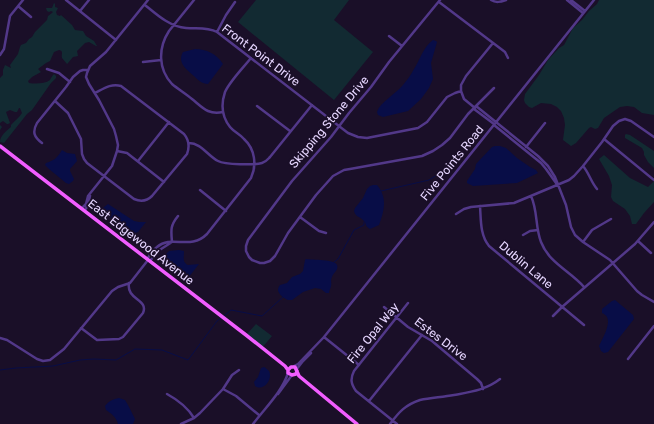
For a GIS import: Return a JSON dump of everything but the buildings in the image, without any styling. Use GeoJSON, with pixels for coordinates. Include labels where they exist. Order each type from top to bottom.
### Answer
{"type":"FeatureCollection","features":[{"type":"Feature","properties":{"kind":"main road","name":"East Edgewood Avenue"},"geometry":{"type":"LineString","coordinates":[[0,146],[299,376],[357,424]]}},
{"type":"Feature","properties":{"kind":"street"},"geometry":{"type":"LineString","coordinates":[[0,55],[4,49],[10,18],[23,0]]}},
{"type":"Feature","properties":{"kind":"street"},"geometry":{"type":"LineString","coordinates":[[66,0],[116,40]]}},
{"type":"Feature","properties":{"kind":"street"},"geometry":{"type":"LineString","coordinates":[[80,11],[89,0]]}},
{"type":"Feature","properties":{"kind":"street"},"geometry":{"type":"LineString","coordinates":[[83,209],[86,204],[87,197],[112,166],[117,151],[116,133],[99,100],[87,81],[86,77],[88,70],[90,66],[102,56],[116,40],[148,0]]}},
{"type":"Feature","properties":{"kind":"street"},"geometry":{"type":"LineString","coordinates":[[194,0],[168,31],[161,51],[161,60],[166,76],[175,86],[208,111],[214,113],[222,112]]}},
{"type":"Feature","properties":{"kind":"street"},"geometry":{"type":"LineString","coordinates":[[491,0],[500,3],[506,0]]}},
{"type":"Feature","properties":{"kind":"street"},"geometry":{"type":"LineString","coordinates":[[569,0],[584,12]]}},
{"type":"Feature","properties":{"kind":"street","name":"Five Points Road"},"geometry":{"type":"LineString","coordinates":[[260,416],[269,403],[281,392],[292,371],[324,337],[594,0]]}},
{"type":"Feature","properties":{"kind":"street"},"geometry":{"type":"LineString","coordinates":[[440,1],[505,52],[508,58]]}},
{"type":"Feature","properties":{"kind":"street","name":"Skipping Stone Drive"},"geometry":{"type":"LineString","coordinates":[[300,217],[288,233],[275,256],[270,261],[264,264],[260,263],[252,260],[247,254],[246,246],[248,240],[292,181],[331,137],[402,46],[440,1]]}},
{"type":"Feature","properties":{"kind":"street"},"geometry":{"type":"LineString","coordinates":[[217,32],[235,2]]}},
{"type":"Feature","properties":{"kind":"street","name":"Front Point Drive"},"geometry":{"type":"LineString","coordinates":[[145,5],[161,18],[174,25],[183,28],[205,28],[217,32],[354,136],[363,138],[418,128],[427,122],[447,97],[461,91]]}},
{"type":"Feature","properties":{"kind":"street"},"geometry":{"type":"LineString","coordinates":[[18,6],[32,17]]}},
{"type":"Feature","properties":{"kind":"street"},"geometry":{"type":"LineString","coordinates":[[389,36],[402,46]]}},
{"type":"Feature","properties":{"kind":"street"},"geometry":{"type":"LineString","coordinates":[[492,43],[464,79],[461,85],[461,91],[464,99],[541,163],[558,185]]}},
{"type":"Feature","properties":{"kind":"street"},"geometry":{"type":"LineString","coordinates":[[81,328],[98,340],[118,339],[123,337],[144,309],[143,305],[130,292],[130,283],[159,245],[168,242],[190,243],[202,239],[250,180],[255,164],[254,155],[245,140],[230,127],[222,112],[227,89],[251,58]]}},
{"type":"Feature","properties":{"kind":"street"},"geometry":{"type":"LineString","coordinates":[[143,62],[161,60]]}},
{"type":"Feature","properties":{"kind":"street"},"geometry":{"type":"LineString","coordinates":[[47,69],[60,73],[70,82]]}},
{"type":"Feature","properties":{"kind":"street"},"geometry":{"type":"LineString","coordinates":[[42,143],[35,136],[34,129],[37,123],[73,77],[80,71],[88,70]]}},
{"type":"Feature","properties":{"kind":"street"},"geometry":{"type":"LineString","coordinates":[[55,101],[68,113],[81,139],[84,159],[87,163],[134,199],[144,201],[152,197],[187,154],[189,143],[187,138],[169,122],[121,86],[111,86],[95,93]]}},
{"type":"Feature","properties":{"kind":"street"},"geometry":{"type":"LineString","coordinates":[[326,233],[319,231],[300,217],[316,195],[338,173],[350,169],[422,156],[433,151],[450,138],[468,114],[494,88]]}},
{"type":"Feature","properties":{"kind":"street"},"geometry":{"type":"LineString","coordinates":[[189,143],[196,144],[216,160],[223,163],[255,164],[263,162],[268,159],[312,105]]}},
{"type":"Feature","properties":{"kind":"street"},"geometry":{"type":"LineString","coordinates":[[257,106],[290,131]]}},
{"type":"Feature","properties":{"kind":"street"},"geometry":{"type":"LineString","coordinates":[[456,214],[467,208],[512,203],[558,185],[571,178],[583,166],[614,124],[618,121],[629,120],[654,138]]}},
{"type":"Feature","properties":{"kind":"street"},"geometry":{"type":"LineString","coordinates":[[138,161],[169,122]]}},
{"type":"Feature","properties":{"kind":"street"},"geometry":{"type":"LineString","coordinates":[[524,149],[545,123]]}},
{"type":"Feature","properties":{"kind":"street"},"geometry":{"type":"LineString","coordinates":[[495,124],[526,146],[548,166],[555,177],[567,207],[573,232],[578,239],[613,263],[634,288],[654,302]]}},
{"type":"Feature","properties":{"kind":"street"},"geometry":{"type":"LineString","coordinates":[[604,139],[654,180]]}},
{"type":"Feature","properties":{"kind":"street"},"geometry":{"type":"LineString","coordinates":[[117,151],[127,152],[164,182]]}},
{"type":"Feature","properties":{"kind":"street"},"geometry":{"type":"LineString","coordinates":[[583,166],[597,189]]}},
{"type":"Feature","properties":{"kind":"street"},"geometry":{"type":"LineString","coordinates":[[200,190],[226,211]]}},
{"type":"Feature","properties":{"kind":"street"},"geometry":{"type":"LineString","coordinates":[[531,196],[536,211],[538,230],[542,243],[550,256],[584,287]]}},
{"type":"Feature","properties":{"kind":"street","name":"Dublin Lane"},"geometry":{"type":"LineString","coordinates":[[480,206],[482,231],[484,238],[491,248],[584,325]]}},
{"type":"Feature","properties":{"kind":"street"},"geometry":{"type":"LineString","coordinates":[[172,242],[171,226],[178,216]]}},
{"type":"Feature","properties":{"kind":"street"},"geometry":{"type":"LineString","coordinates":[[583,242],[592,231],[611,219]]}},
{"type":"Feature","properties":{"kind":"street"},"geometry":{"type":"LineString","coordinates":[[553,316],[562,306],[638,241],[654,222]]}},
{"type":"Feature","properties":{"kind":"street"},"geometry":{"type":"LineString","coordinates":[[523,235],[528,232],[538,230]]}},
{"type":"Feature","properties":{"kind":"street"},"geometry":{"type":"LineString","coordinates":[[638,241],[651,252]]}},
{"type":"Feature","properties":{"kind":"street"},"geometry":{"type":"LineString","coordinates":[[0,338],[6,339],[37,359],[43,361],[49,360],[64,349],[112,291],[118,287],[130,283]]}},
{"type":"Feature","properties":{"kind":"street","name":"Fire Opal Way"},"geometry":{"type":"LineString","coordinates":[[397,424],[356,391],[351,382],[352,374],[408,303]]}},
{"type":"Feature","properties":{"kind":"street","name":"Estes Drive"},"geometry":{"type":"LineString","coordinates":[[384,307],[408,327],[432,341],[477,379],[481,383],[483,389]]}},
{"type":"Feature","properties":{"kind":"street"},"geometry":{"type":"LineString","coordinates":[[628,359],[654,326]]}},
{"type":"Feature","properties":{"kind":"street"},"geometry":{"type":"LineString","coordinates":[[369,401],[422,335]]}},
{"type":"Feature","properties":{"kind":"street"},"geometry":{"type":"LineString","coordinates":[[324,337],[359,365]]}},
{"type":"Feature","properties":{"kind":"street"},"geometry":{"type":"LineString","coordinates":[[181,424],[194,418],[202,411],[223,389],[232,375],[239,370]]}},
{"type":"Feature","properties":{"kind":"street"},"geometry":{"type":"LineString","coordinates":[[390,424],[406,406],[413,402],[476,391],[494,384],[500,379]]}},
{"type":"Feature","properties":{"kind":"street"},"geometry":{"type":"LineString","coordinates":[[223,389],[236,396],[260,416],[253,424]]}},
{"type":"Feature","properties":{"kind":"street"},"geometry":{"type":"LineString","coordinates":[[167,394],[188,409],[194,418]]}},
{"type":"Feature","properties":{"kind":"shaded area"},"geometry":{"type":"Polygon","coordinates":[[[256,0],[349,0],[334,20],[373,52],[334,100],[238,22],[256,0]]]}},
{"type":"Feature","properties":{"kind":"shaded area"},"geometry":{"type":"Polygon","coordinates":[[[599,0],[654,0],[654,115],[642,113],[634,107],[620,107],[604,118],[598,128],[589,128],[576,143],[571,146],[563,140],[565,125],[561,111],[551,104],[541,103],[532,108],[529,107],[524,100],[525,94],[548,60],[559,48],[564,45],[573,28],[597,4],[599,0]]]}},
{"type":"Feature","properties":{"kind":"shaded area"},"geometry":{"type":"Polygon","coordinates":[[[54,3],[55,7],[58,8],[56,12],[57,15],[61,15],[72,25],[75,30],[83,31],[86,36],[94,41],[97,46],[89,42],[85,43],[77,51],[78,56],[73,57],[67,64],[62,58],[61,51],[59,50],[54,52],[50,61],[38,69],[41,72],[28,81],[29,83],[45,82],[50,80],[54,74],[56,78],[32,110],[27,114],[4,143],[0,142],[1,138],[22,113],[20,108],[17,112],[10,110],[6,112],[10,123],[7,124],[3,121],[0,123],[0,78],[3,75],[5,65],[11,68],[10,65],[18,54],[21,45],[26,43],[47,20],[48,16],[53,12],[47,11],[46,8],[52,8],[54,3]]]}},
{"type":"Feature","properties":{"kind":"shaded area"},"geometry":{"type":"Polygon","coordinates":[[[433,40],[437,42],[431,63],[433,79],[429,88],[421,99],[408,111],[383,117],[378,115],[377,112],[381,105],[400,88],[412,73],[424,50],[433,40]]]}},
{"type":"Feature","properties":{"kind":"shaded area"},"geometry":{"type":"Polygon","coordinates":[[[195,49],[211,53],[218,57],[223,64],[208,84],[199,80],[183,66],[181,56],[183,52],[195,49]]]}},
{"type":"Feature","properties":{"kind":"shaded area"},"geometry":{"type":"Polygon","coordinates":[[[626,134],[630,135],[654,151],[654,168],[648,162],[642,148],[625,138],[626,134]]]}},
{"type":"Feature","properties":{"kind":"shaded area"},"geometry":{"type":"Polygon","coordinates":[[[495,146],[506,148],[538,173],[517,183],[473,186],[467,183],[475,169],[476,164],[492,147],[495,146]]]}},
{"type":"Feature","properties":{"kind":"shaded area"},"geometry":{"type":"Polygon","coordinates":[[[62,150],[67,153],[75,154],[77,161],[70,169],[74,179],[69,184],[45,165],[56,158],[62,150]]]}},
{"type":"Feature","properties":{"kind":"shaded area"},"geometry":{"type":"Polygon","coordinates":[[[604,155],[630,178],[648,187],[654,181],[654,202],[636,224],[632,224],[630,216],[625,209],[613,201],[611,197],[612,185],[609,176],[599,159],[604,155]]]}},
{"type":"Feature","properties":{"kind":"shaded area"},"geometry":{"type":"Polygon","coordinates":[[[373,185],[377,185],[383,195],[384,205],[379,225],[370,229],[363,219],[356,215],[354,211],[367,189],[373,185]]]}},
{"type":"Feature","properties":{"kind":"shaded area"},"geometry":{"type":"Polygon","coordinates":[[[108,204],[134,221],[146,222],[138,232],[134,233],[129,231],[108,215],[103,208],[108,204]]]}},
{"type":"Feature","properties":{"kind":"shaded area"},"geometry":{"type":"Polygon","coordinates":[[[169,251],[184,251],[184,259],[186,264],[199,264],[188,278],[172,263],[164,258],[169,251]]]}},
{"type":"Feature","properties":{"kind":"shaded area"},"geometry":{"type":"Polygon","coordinates":[[[306,259],[328,261],[337,265],[337,270],[331,278],[329,293],[315,288],[303,292],[292,300],[288,300],[279,293],[279,287],[303,271],[306,259]]]}},
{"type":"Feature","properties":{"kind":"shaded area"},"geometry":{"type":"Polygon","coordinates":[[[615,300],[633,315],[634,319],[608,352],[604,353],[601,351],[599,346],[606,332],[608,320],[602,313],[602,309],[615,300]]]}},
{"type":"Feature","properties":{"kind":"shaded area"},"geometry":{"type":"Polygon","coordinates":[[[256,324],[272,336],[262,348],[246,335],[256,324]]]}},
{"type":"Feature","properties":{"kind":"shaded area"},"geometry":{"type":"Polygon","coordinates":[[[264,367],[269,371],[269,381],[262,387],[255,386],[254,382],[258,377],[261,368],[264,367]]]}},
{"type":"Feature","properties":{"kind":"shaded area"},"geometry":{"type":"Polygon","coordinates":[[[119,398],[125,400],[128,405],[135,419],[133,424],[118,424],[114,416],[106,410],[105,406],[108,403],[119,398]]]}},
{"type":"Feature","properties":{"kind":"waterway"},"geometry":{"type":"LineString","coordinates":[[381,191],[429,180],[454,164]]}},
{"type":"Feature","properties":{"kind":"waterway"},"geometry":{"type":"LineString","coordinates":[[334,262],[338,259],[354,230],[364,225],[364,222]]}},
{"type":"Feature","properties":{"kind":"waterway"},"geometry":{"type":"LineString","coordinates":[[224,316],[231,310],[262,316],[283,297]]}},
{"type":"Feature","properties":{"kind":"waterway"},"geometry":{"type":"LineString","coordinates":[[0,370],[53,366],[80,360],[116,360],[135,349],[162,350],[188,360],[217,321],[221,318]]}}]}
